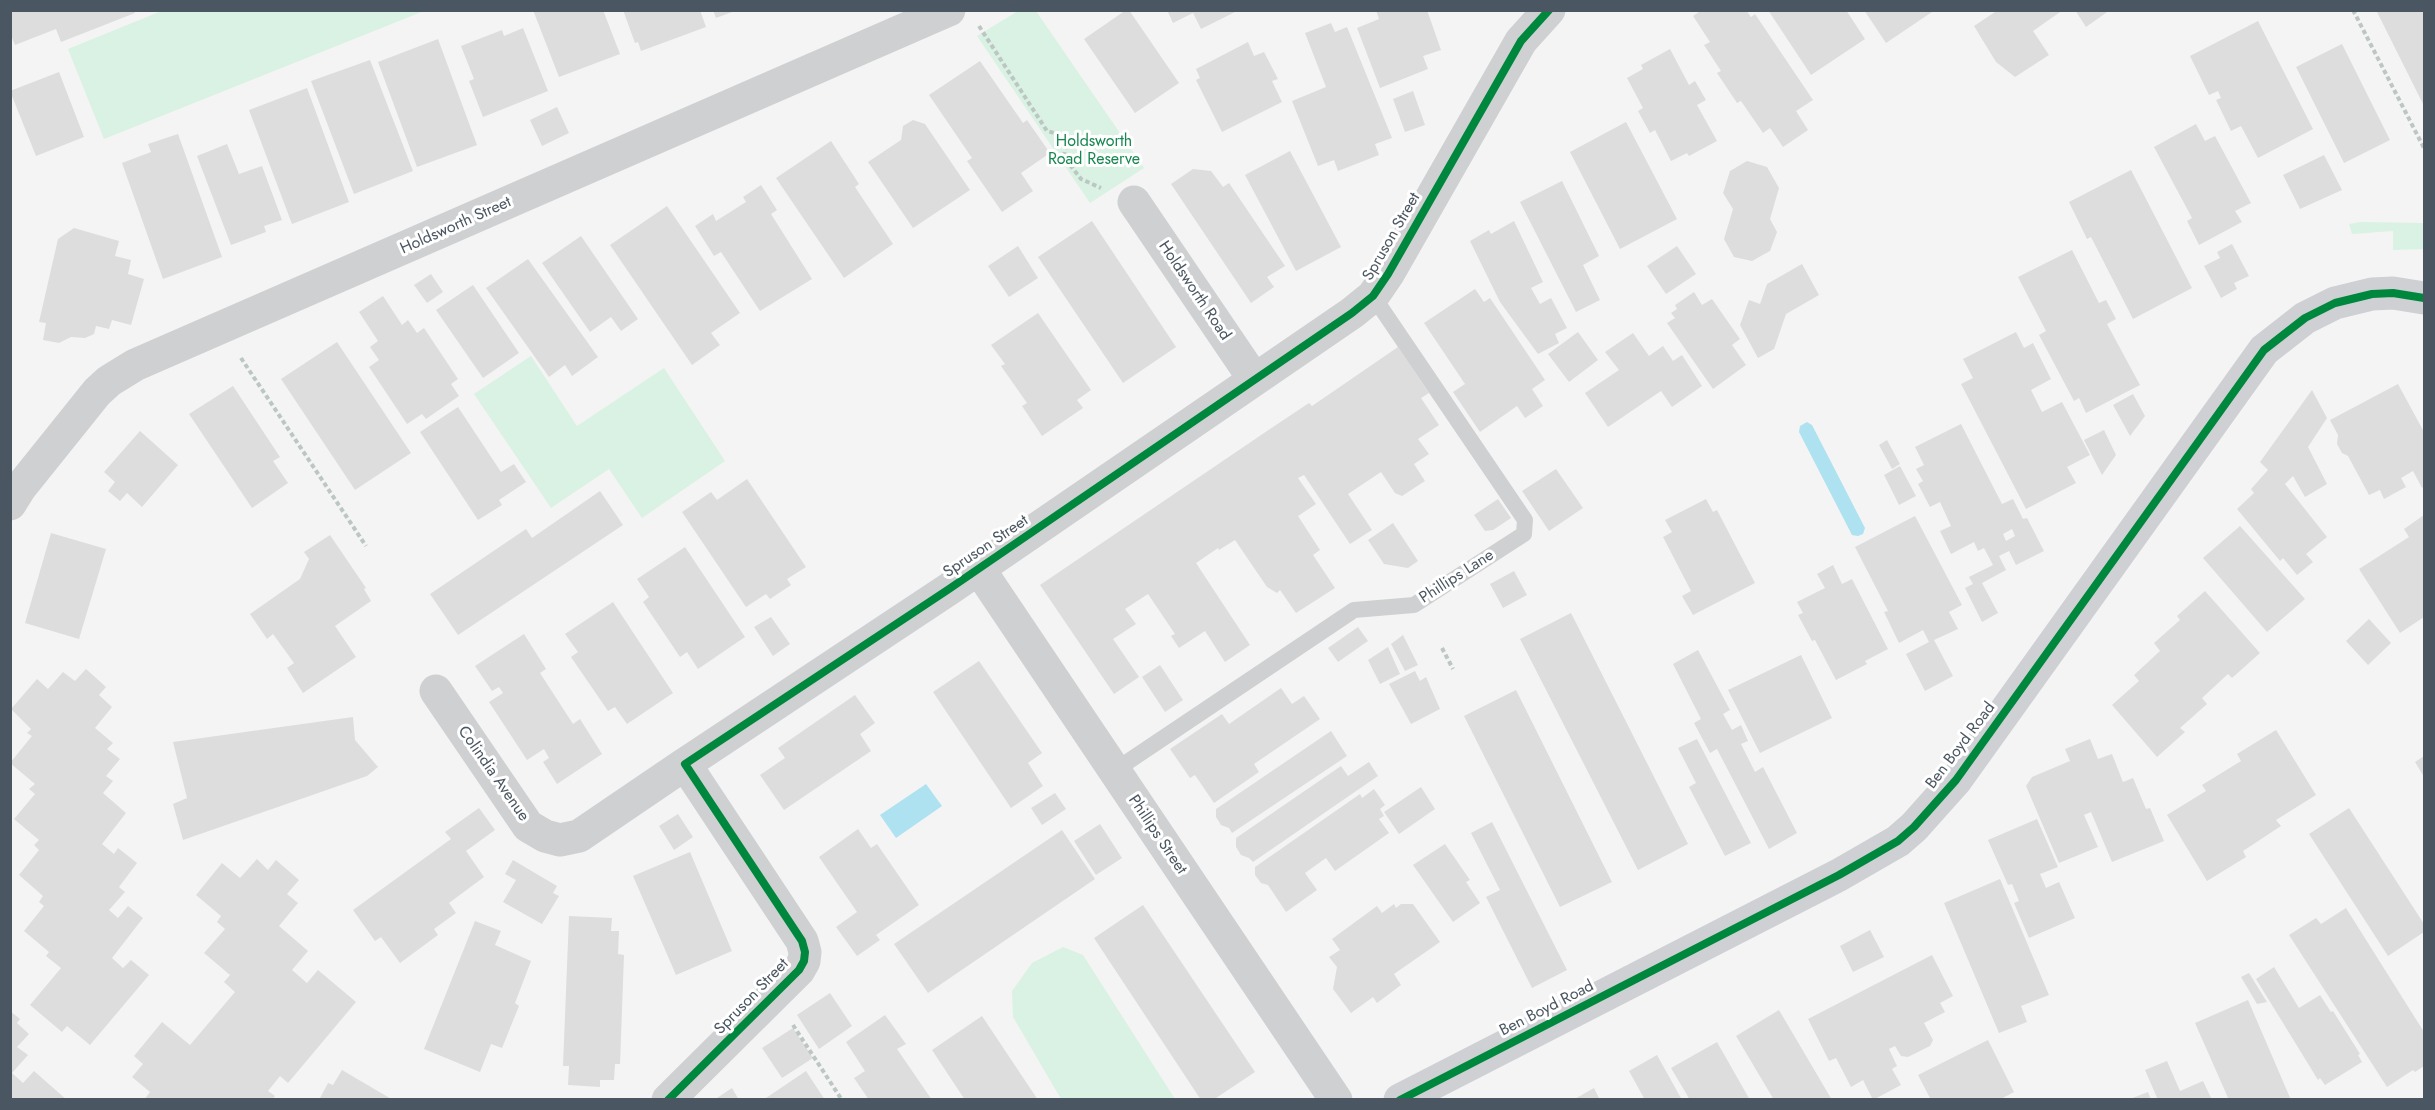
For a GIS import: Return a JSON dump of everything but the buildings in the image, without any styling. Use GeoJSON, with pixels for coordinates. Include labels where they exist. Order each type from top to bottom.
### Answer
{"type":"FeatureCollection","features":[{"type":"Feature","properties":{"kind":"street","name":"Spruson Street"},"geometry":{"type":"LineString","coordinates":[[668,1100],[799,970],[804,961],[805,952],[802,941],[685,764],[979,569],[1352,313],[1373,296],[1388,274],[1521,41],[1549,10]]}},
{"type":"Feature","properties":{"kind":"street","name":"Holdsworth Street"},"geometry":{"type":"LineString","coordinates":[[10,504],[97,392],[109,381],[135,365],[962,15]]}},
{"type":"Feature","properties":{"kind":"street","name":"Holdsworth Road"},"geometry":{"type":"LineString","coordinates":[[1134,202],[1254,379]]}},
{"type":"Feature","properties":{"kind":"street","name":"Ben Boyd Road"},"geometry":{"type":"LineString","coordinates":[[1400,1100],[1839,875],[1898,840],[1914,827],[1956,780],[2264,350],[2305,318],[2335,303],[2372,294],[2393,293],[2424,298]]}},
{"type":"Feature","properties":{"kind":"street","name":"Phillips Street"},"geometry":{"type":"LineString","coordinates":[[979,569],[1336,1100]]}},
{"type":"Feature","properties":{"kind":"street","name":"Colindia Avenue"},"geometry":{"type":"LineString","coordinates":[[436,691],[528,826],[545,836],[560,840],[579,836],[685,764]]}},
{"type":"Feature","properties":{"kind":"lane","name":"Phillips Lane"},"geometry":{"type":"LineString","coordinates":[[1114,771],[1354,610],[1414,605],[1524,534],[1525,520],[1373,296]]}},
{"type":"Feature","properties":{"kind":"path"},"geometry":{"type":"LineString","coordinates":[[2353,10],[2424,148]]}},
{"type":"Feature","properties":{"kind":"path"},"geometry":{"type":"LineString","coordinates":[[962,15],[1047,131],[1058,134],[1066,144],[1064,157],[1081,180],[1134,202]]}},
{"type":"Feature","properties":{"kind":"path"},"geometry":{"type":"LineString","coordinates":[[221,328],[366,546]]}},
{"type":"Feature","properties":{"kind":"path"},"geometry":{"type":"LineString","coordinates":[[1442,648],[1453,669]]}},
{"type":"Feature","properties":{"kind":"path"},"geometry":{"type":"LineString","coordinates":[[774,997],[842,1100]]}},
{"type":"Feature","properties":{"kind":"green space"},"geometry":{"type":"Polygon","coordinates":[[[164,10],[424,11],[104,139],[68,49],[164,10]]]}},
{"type":"Feature","properties":{"kind":"green space","name":"Holdsworth Road Reserve"},"geometry":{"type":"Polygon","coordinates":[[[1018,11],[1036,11],[1144,168],[1090,203],[977,36],[1018,11]]]}},
{"type":"Feature","properties":{"kind":"green space"},"geometry":{"type":"Polygon","coordinates":[[[2361,222],[2424,223],[2424,249],[2393,250],[2393,231],[2352,234],[2349,224],[2361,222]]]}},
{"type":"Feature","properties":{"kind":"green space"},"geometry":{"type":"Polygon","coordinates":[[[531,356],[577,426],[664,368],[725,461],[642,518],[609,469],[551,508],[474,394],[531,356]]]}},
{"type":"Feature","properties":{"kind":"green space"},"geometry":{"type":"Polygon","coordinates":[[[1063,947],[1083,955],[1175,1099],[1061,1099],[1013,1017],[1012,991],[1032,963],[1063,947]]]}},
{"type":"Feature","properties":{"kind":"water"},"geometry":{"type":"Polygon","coordinates":[[[1807,422],[1812,425],[1865,528],[1863,534],[1852,535],[1799,432],[1800,426],[1807,422]]]}},
{"type":"Feature","properties":{"kind":"water"},"geometry":{"type":"Polygon","coordinates":[[[926,784],[942,806],[896,838],[880,815],[926,784]]]}},
{"type":"Feature","properties":{"kind":"cycle path"},"geometry":{"type":"LineString","coordinates":[[668,1100],[799,970],[804,961],[805,952],[802,941],[685,764],[949,589],[1352,313],[1373,296],[1388,274],[1521,41],[1549,10]]}},
{"type":"Feature","properties":{"kind":"cycle path"},"geometry":{"type":"LineString","coordinates":[[1400,1100],[1839,875],[1898,841],[1914,827],[1956,780],[2264,350],[2305,318],[2335,303],[2372,294],[2393,293],[2424,298]]}}]}
